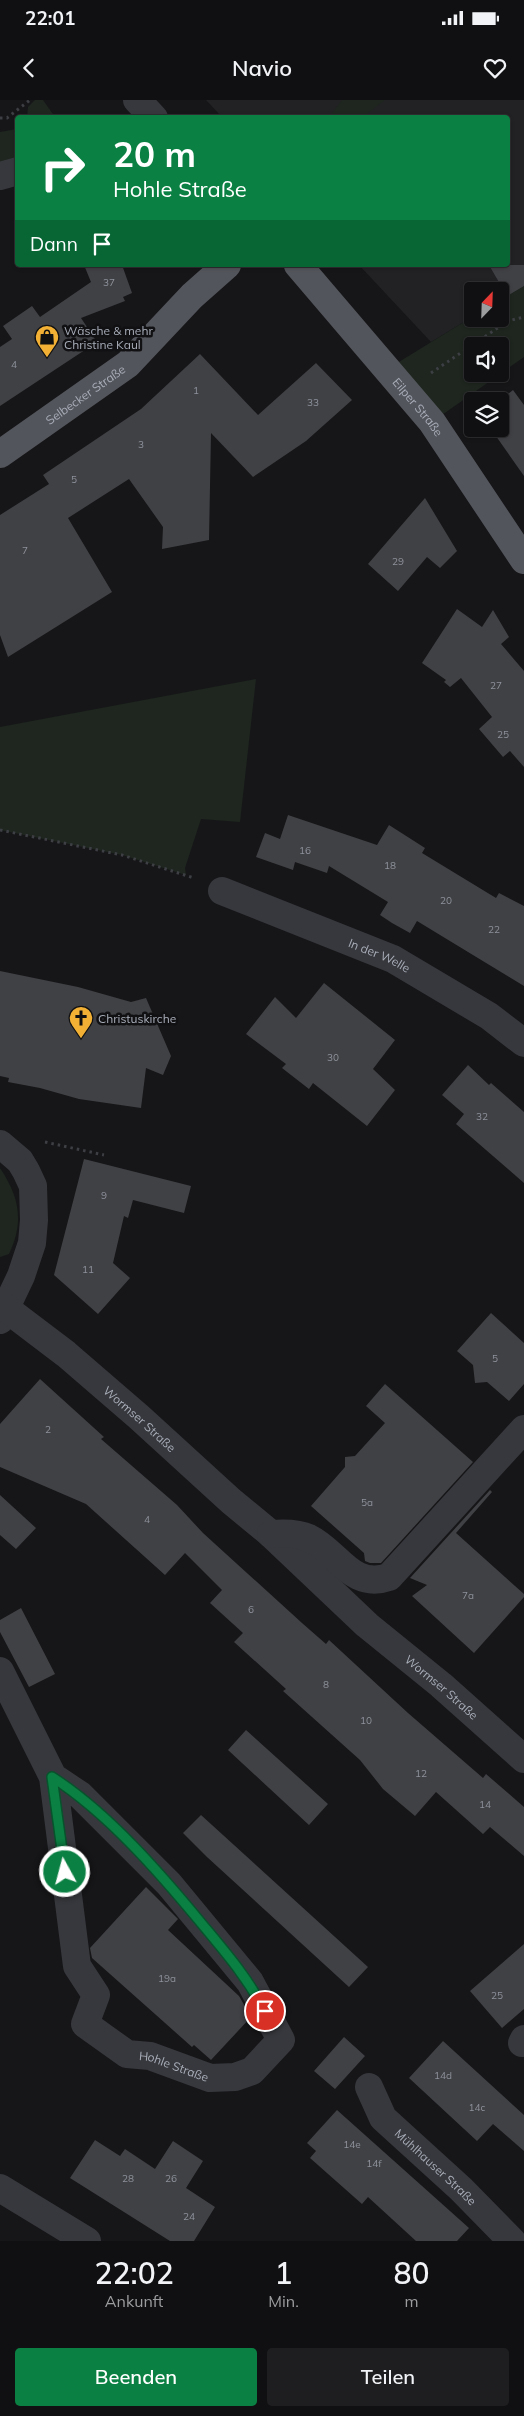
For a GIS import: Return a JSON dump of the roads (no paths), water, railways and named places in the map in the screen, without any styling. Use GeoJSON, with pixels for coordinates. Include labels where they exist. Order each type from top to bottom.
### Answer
{"type":"FeatureCollection","features":[{"type":"Feature","properties":{"kind":"main road","name":"Selbecker Straße"},"geometry":{"type":"LineString","coordinates":[[0,454],[128,364],[192,296],[225,267]]}},
{"type":"Feature","properties":{"kind":"main road","name":"Eilper Straße"},"geometry":{"type":"LineString","coordinates":[[300,267],[406,390],[449,446],[524,560]]}},
{"type":"Feature","properties":{"kind":"street"},"geometry":{"type":"LineString","coordinates":[[0,176],[15,172]]}},
{"type":"Feature","properties":{"kind":"street","name":"In der Welle"},"geometry":{"type":"LineString","coordinates":[[222,891],[393,959],[489,1016],[524,1042]]}},
{"type":"Feature","properties":{"kind":"street"},"geometry":{"type":"LineString","coordinates":[[2,1310],[21,1276],[32,1243],[34,1220],[32,1186],[20,1160],[4,1147]]}},
{"type":"Feature","properties":{"kind":"street","name":"Wormser Straße"},"geometry":{"type":"LineString","coordinates":[[2,1310],[66,1354],[231,1501],[271,1534],[367,1625],[441,1685],[524,1759]]}},
{"type":"Feature","properties":{"kind":"street"},"geometry":{"type":"LineString","coordinates":[[271,1534],[288,1533],[310,1538],[365,1580],[379,1581],[389,1577],[524,1429]]}},
{"type":"Feature","properties":{"kind":"street","name":"Hohle Straße"},"geometry":{"type":"LineString","coordinates":[[0,1671],[52,1777],[77,1966],[96,1995],[86,2024],[127,2054],[150,2056],[210,2078],[235,2077],[252,2071],[281,2040],[250,1982],[169,1884],[80,1795],[52,1777]]}},
{"type":"Feature","properties":{"kind":"street","name":"Mühlhauser Straße"},"geometry":{"type":"LineString","coordinates":[[368,2087],[383,2118],[461,2189],[512,2241]]}},
{"type":"Feature","properties":{"kind":"street"},"geometry":{"type":"LineString","coordinates":[[0,2188],[87,2241]]}},
{"type":"Feature","properties":{"kind":"place","name":"Wäsche & mehr Christine Kaul"},"geometry":{"type":"Point","coordinates":[47,358]}},
{"type":"Feature","properties":{"kind":"place","name":"Christuskirche"},"geometry":{"type":"Point","coordinates":[81,1039]}}]}
